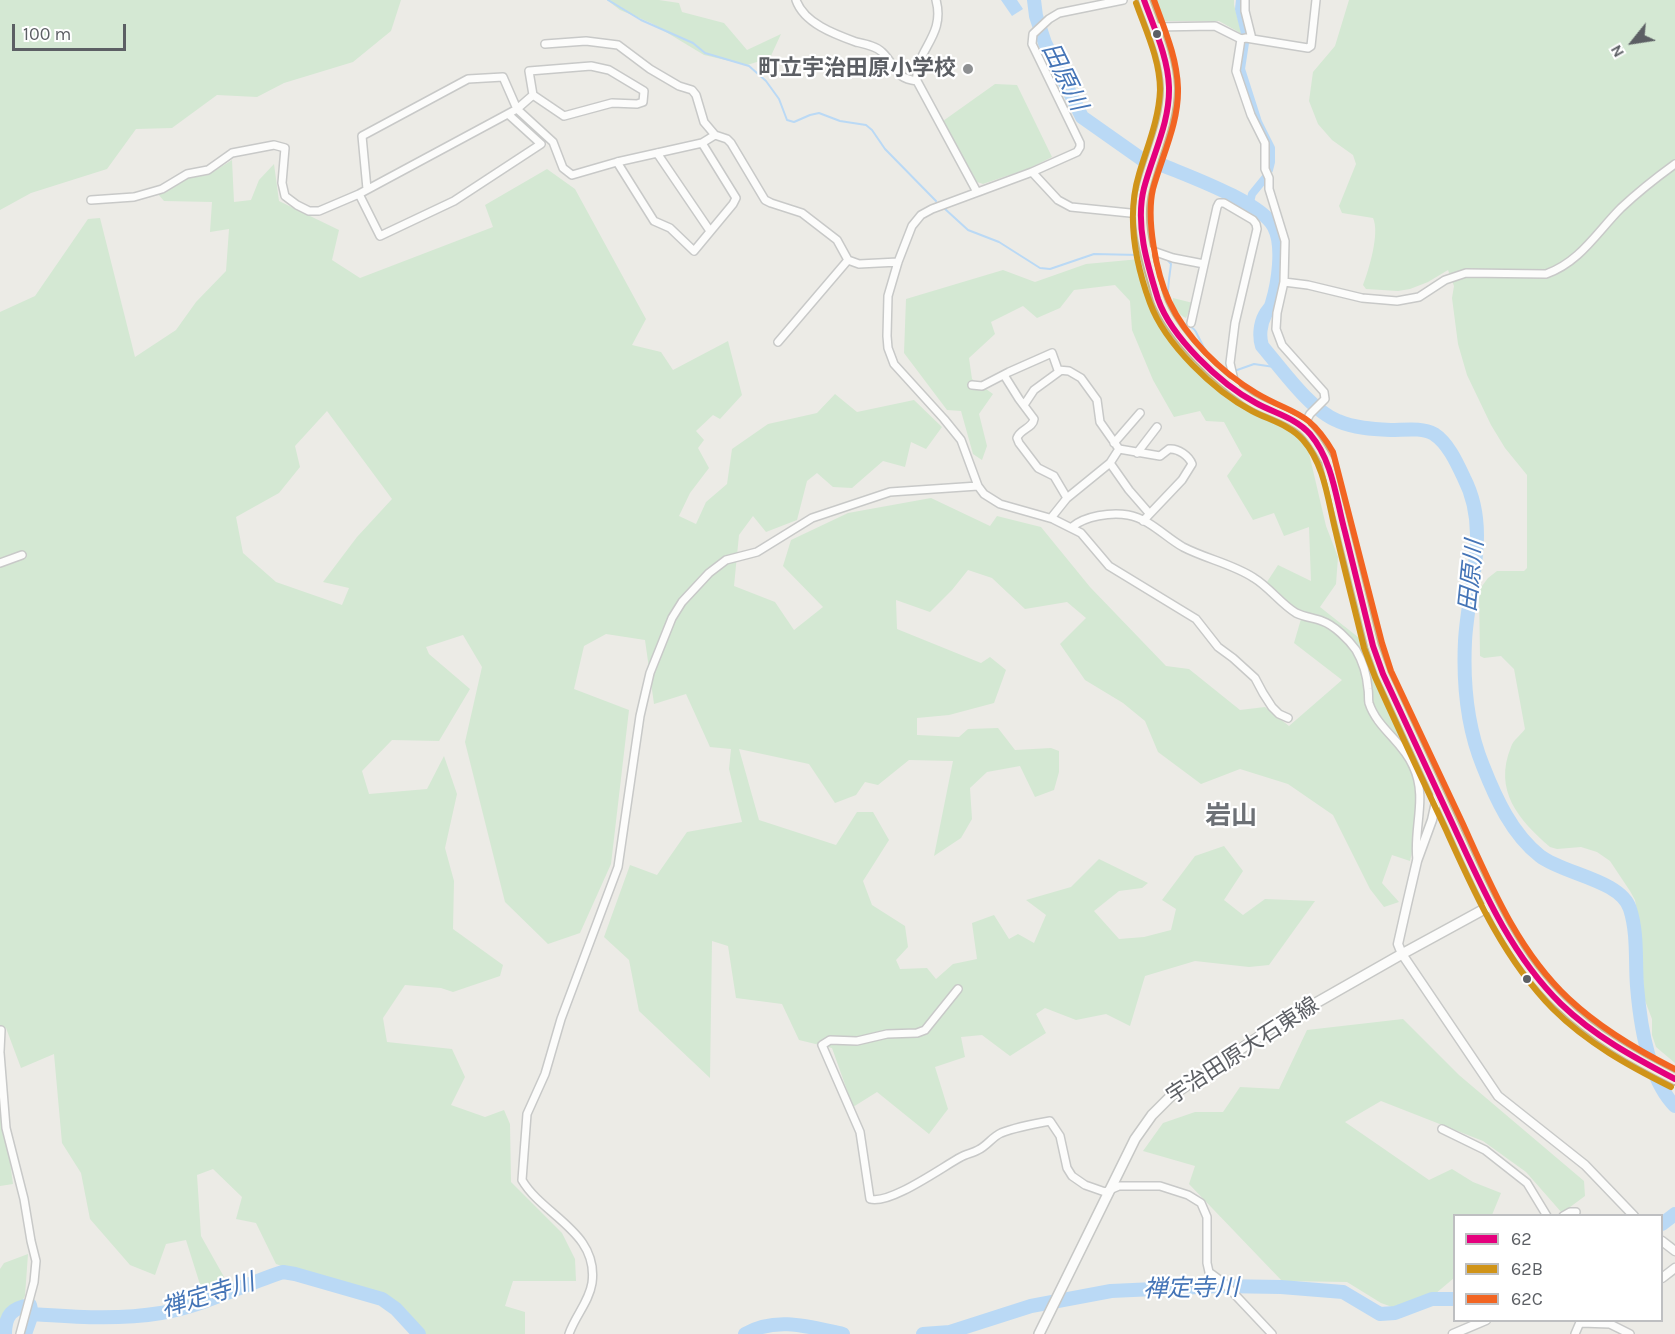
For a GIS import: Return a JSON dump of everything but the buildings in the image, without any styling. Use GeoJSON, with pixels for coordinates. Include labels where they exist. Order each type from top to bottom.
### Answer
{"type":"FeatureCollection","features":[{"type":"Feature","properties":{"kind":"highway"},"geometry":{"type":"LineString","coordinates":[[1144,0],[1167,72],[1168,99],[1157,152],[1144,190],[1140,214],[1146,251],[1161,305],[1173,326],[1210,371],[1235,384],[1248,399],[1303,427],[1327,461],[1373,646],[1383,674],[1490,906],[1519,953],[1551,993],[1584,1023],[1636,1060],[1675,1079]]}},
{"type":"Feature","properties":{"kind":"main road","name":"宇治田原大石東線"},"geometry":{"type":"LineString","coordinates":[[1039,1334],[1135,1139],[1152,1115],[1171,1096],[1272,1028],[1490,906]]}},
{"type":"Feature","properties":{"kind":"street"},"geometry":{"type":"LineString","coordinates":[[796,0],[799,9],[809,19],[850,40],[876,48],[882,52],[899,75],[908,80],[918,81]]}},
{"type":"Feature","properties":{"kind":"street"},"geometry":{"type":"LineString","coordinates":[[936,0],[939,12],[937,29],[918,66],[918,81],[977,192]]}},
{"type":"Feature","properties":{"kind":"street"},"geometry":{"type":"LineString","coordinates":[[1123,0],[1059,13],[1035,32],[1032,44],[1080,145],[1077,152],[1032,172],[932,209],[917,219],[898,262],[888,296],[888,348],[894,364],[961,440],[978,486],[984,494],[1000,504],[1072,526],[1089,541],[1109,566],[1196,619],[1218,647],[1255,678],[1272,707],[1279,714],[1288,718]]}},
{"type":"Feature","properties":{"kind":"street"},"geometry":{"type":"LineString","coordinates":[[1245,0],[1245,11],[1252,39]]}},
{"type":"Feature","properties":{"kind":"street"},"geometry":{"type":"LineString","coordinates":[[1154,27],[1215,26],[1241,39],[1308,48],[1311,46],[1316,0]]}},
{"type":"Feature","properties":{"kind":"street"},"geometry":{"type":"LineString","coordinates":[[1241,39],[1236,71],[1251,115],[1265,143],[1265,169],[1269,178],[1269,189],[1285,241],[1284,282],[1277,313],[1277,337],[1286,351],[1324,393],[1325,399],[1310,414],[1303,427]]}},
{"type":"Feature","properties":{"kind":"street"},"geometry":{"type":"LineString","coordinates":[[545,44],[586,41],[618,45],[650,69],[678,86],[692,90],[696,95],[704,122],[715,135],[731,143],[765,200],[802,213],[837,240],[848,260],[859,264],[898,262]]}},
{"type":"Feature","properties":{"kind":"street"},"geometry":{"type":"LineString","coordinates":[[591,66],[609,70],[644,91],[645,97],[643,102],[637,104],[612,103],[564,116],[533,95],[529,70],[591,66]]}},
{"type":"Feature","properties":{"kind":"street"},"geometry":{"type":"LineString","coordinates":[[367,189],[362,136],[468,79],[503,77],[517,109],[553,142],[563,168],[572,175],[617,162],[702,143],[715,135]]}},
{"type":"Feature","properties":{"kind":"street"},"geometry":{"type":"LineString","coordinates":[[91,200],[134,197],[162,189],[187,174],[208,170],[232,153],[274,145],[285,148],[282,183],[285,196],[309,211],[319,211],[359,194],[508,114],[533,95]]}},
{"type":"Feature","properties":{"kind":"street"},"geometry":{"type":"LineString","coordinates":[[359,194],[380,236],[454,201],[541,144],[508,114]]}},
{"type":"Feature","properties":{"kind":"street"},"geometry":{"type":"LineString","coordinates":[[617,162],[654,221],[670,228],[694,251],[736,198],[702,143]]}},
{"type":"Feature","properties":{"kind":"street"},"geometry":{"type":"LineString","coordinates":[[657,153],[710,231]]}},
{"type":"Feature","properties":{"kind":"street"},"geometry":{"type":"LineString","coordinates":[[1284,282],[1308,285],[1362,298],[1397,301],[1419,297],[1445,279],[1466,273],[1546,274],[1557,270],[1575,258],[1621,208],[1675,164]]}},
{"type":"Feature","properties":{"kind":"street"},"geometry":{"type":"LineString","coordinates":[[1032,172],[1058,200],[1071,207],[1082,210],[1140,214]]}},
{"type":"Feature","properties":{"kind":"street"},"geometry":{"type":"LineString","coordinates":[[1191,323],[1219,203],[1224,203],[1253,220],[1257,229],[1235,322],[1231,368],[1235,384]]}},
{"type":"Feature","properties":{"kind":"street"},"geometry":{"type":"LineString","coordinates":[[1146,251],[1204,264]]}},
{"type":"Feature","properties":{"kind":"street"},"geometry":{"type":"LineString","coordinates":[[778,342],[848,260]]}},
{"type":"Feature","properties":{"kind":"street"},"geometry":{"type":"LineString","coordinates":[[972,385],[982,387],[1052,353],[1056,367],[1060,371]]}},
{"type":"Feature","properties":{"kind":"street"},"geometry":{"type":"LineString","coordinates":[[1024,405],[1034,390],[1060,371],[1069,371],[1077,375],[1097,400],[1100,422],[1116,446],[1137,453],[1160,456],[1173,449],[1191,461],[1192,464],[1182,480],[1143,521]]}},
{"type":"Feature","properties":{"kind":"street"},"geometry":{"type":"LineString","coordinates":[[1004,375],[1035,422],[1019,434],[1017,438],[1019,443],[1038,468],[1054,476],[1067,498]]}},
{"type":"Feature","properties":{"kind":"street"},"geometry":{"type":"LineString","coordinates":[[1051,518],[1067,498],[1110,463],[1116,446],[1140,413]]}},
{"type":"Feature","properties":{"kind":"street"},"geometry":{"type":"LineString","coordinates":[[1137,453],[1157,427]]}},
{"type":"Feature","properties":{"kind":"street"},"geometry":{"type":"LineString","coordinates":[[1110,463],[1149,513]]}},
{"type":"Feature","properties":{"kind":"street"},"geometry":{"type":"LineString","coordinates":[[569,1334],[586,1302],[592,1283],[588,1255],[575,1232],[536,1199],[522,1180],[527,1114],[545,1074],[561,1019],[618,867],[640,716],[650,673],[672,618],[682,602],[709,573],[727,560],[757,552],[812,519],[890,492],[978,486]]}},
{"type":"Feature","properties":{"kind":"street"},"geometry":{"type":"LineString","coordinates":[[1072,526],[1077,522],[1113,514],[1130,516],[1143,521],[1182,547],[1254,578],[1297,613],[1325,622],[1338,631],[1356,649],[1365,669],[1369,702],[1377,719],[1414,766],[1420,787],[1419,825],[1415,848],[1417,861]]}},
{"type":"Feature","properties":{"kind":"street"},"geometry":{"type":"LineString","coordinates":[[0,563],[22,555]]}},
{"type":"Feature","properties":{"kind":"street"},"geometry":{"type":"LineString","coordinates":[[1438,793],[1432,820],[1417,861],[1398,944],[1402,954],[1498,1096],[1585,1165],[1633,1214]]}},
{"type":"Feature","properties":{"kind":"street"},"geometry":{"type":"LineString","coordinates":[[958,989],[925,1029],[917,1033],[887,1034],[857,1041],[830,1040],[822,1045],[860,1132],[870,1199],[876,1201],[885,1198],[931,1176],[962,1156],[979,1150],[998,1134],[1050,1120],[1060,1136],[1067,1168],[1072,1176],[1085,1185],[1105,1192],[1119,1186],[1160,1186],[1188,1195],[1201,1203],[1207,1217],[1209,1272],[1224,1283],[1272,1334]]}},
{"type":"Feature","properties":{"kind":"street"},"geometry":{"type":"LineString","coordinates":[[1,1030],[0,1052],[6,1128],[24,1199],[36,1261],[34,1282],[20,1334]]}},
{"type":"Feature","properties":{"kind":"street"},"geometry":{"type":"LineString","coordinates":[[1442,1129],[1485,1150],[1527,1183],[1546,1214]]}},
{"type":"Feature","properties":{"kind":"street"},"geometry":{"type":"LineString","coordinates":[[1663,1242],[1675,1251]]}},
{"type":"Feature","properties":{"kind":"street"},"geometry":{"type":"LineString","coordinates":[[1663,1277],[1675,1268]]}},
{"type":"Feature","properties":{"kind":"street"},"geometry":{"type":"LineString","coordinates":[[1453,1334],[1481,1322]]}},
{"type":"Feature","properties":{"kind":"street"},"geometry":{"type":"LineString","coordinates":[[1575,1334],[1581,1322],[1610,1324],[1630,1334]]}},
{"type":"Feature","properties":{"kind":"green space"},"geometry":{"type":"Polygon","coordinates":[[[0,0],[401,0],[391,31],[353,62],[284,83],[257,97],[217,95],[172,128],[136,129],[107,169],[31,193],[0,210],[0,0]]]}},
{"type":"Feature","properties":{"kind":"green space"},"geometry":{"type":"Polygon","coordinates":[[[607,0],[659,0],[679,3],[682,12],[724,23],[747,50],[781,34],[770,58],[747,65],[704,55],[651,23],[620,10],[607,0]]]}},
{"type":"Feature","properties":{"kind":"green space"},"geometry":{"type":"Polygon","coordinates":[[[1154,0],[1234,0],[1242,34],[1219,21],[1163,21],[1158,15],[1154,0]]]}},
{"type":"Feature","properties":{"kind":"green space"},"geometry":{"type":"Polygon","coordinates":[[[1349,0],[1675,0],[1675,1063],[1656,1047],[1652,1035],[1652,1019],[1644,998],[1641,935],[1635,900],[1630,891],[1610,861],[1597,852],[1581,847],[1557,849],[1550,847],[1519,815],[1507,791],[1506,763],[1512,744],[1525,729],[1514,669],[1501,656],[1484,658],[1480,656],[1479,590],[1497,571],[1524,571],[1527,568],[1527,475],[1505,448],[1491,425],[1467,375],[1458,344],[1452,298],[1454,286],[1448,270],[1410,289],[1398,291],[1366,289],[1363,285],[1371,261],[1374,242],[1373,218],[1342,213],[1339,206],[1356,164],[1353,155],[1332,140],[1318,124],[1309,101],[1313,72],[1335,46],[1349,0]]]}},
{"type":"Feature","properties":{"kind":"green space"},"geometry":{"type":"Polygon","coordinates":[[[995,84],[1017,85],[1052,157],[1030,168],[983,184],[977,182],[943,121],[995,84]]]}},
{"type":"Feature","properties":{"kind":"green space"},"geometry":{"type":"Polygon","coordinates":[[[232,160],[234,202],[251,200],[259,180],[274,164],[279,201],[339,230],[332,260],[360,278],[493,227],[485,205],[547,169],[575,189],[646,319],[632,345],[661,352],[673,370],[728,341],[742,395],[720,419],[713,415],[696,431],[704,440],[698,448],[709,468],[690,493],[679,516],[696,524],[706,502],[727,484],[732,449],[768,424],[817,413],[835,394],[857,412],[914,400],[942,427],[926,449],[911,442],[905,467],[883,461],[852,488],[833,487],[817,473],[807,481],[797,520],[766,532],[753,516],[739,535],[734,586],[775,602],[794,630],[823,607],[783,566],[791,540],[848,513],[931,498],[990,526],[997,516],[1041,527],[1090,587],[1166,666],[1189,669],[1240,710],[1265,707],[1289,726],[1342,680],[1294,643],[1301,619],[1267,582],[1278,565],[1311,581],[1309,527],[1284,536],[1274,513],[1253,520],[1227,476],[1242,455],[1224,422],[1206,421],[1200,411],[1174,417],[1153,380],[1132,330],[1130,301],[1115,285],[1074,290],[1060,308],[1037,318],[1023,306],[991,322],[995,334],[969,358],[972,379],[993,394],[979,414],[987,446],[982,460],[973,454],[961,411],[947,410],[904,353],[906,299],[1003,270],[1035,282],[1086,264],[1140,259],[1163,322],[1228,393],[1297,431],[1308,449],[1326,526],[1338,557],[1336,584],[1320,607],[1368,645],[1408,745],[1424,800],[1410,861],[1392,855],[1382,883],[1399,902],[1384,907],[1370,889],[1333,815],[1288,784],[1240,769],[1201,784],[1158,752],[1145,721],[1123,703],[1085,680],[1060,644],[1086,618],[1067,602],[1025,609],[992,578],[968,570],[930,612],[896,600],[897,629],[981,663],[990,657],[1006,670],[994,703],[949,715],[917,718],[917,735],[959,737],[968,729],[998,728],[1015,750],[1051,748],[1059,751],[1059,772],[1054,790],[1035,797],[1020,766],[987,772],[970,788],[972,819],[961,838],[934,856],[953,761],[909,760],[878,785],[865,782],[856,795],[835,803],[809,764],[739,749],[759,820],[836,845],[857,812],[873,812],[889,840],[863,881],[872,905],[905,926],[908,947],[896,960],[900,969],[927,968],[936,979],[953,964],[977,959],[972,923],[994,915],[1009,939],[1018,934],[1034,943],[1046,915],[1026,900],[1071,887],[1099,859],[1148,883],[1142,888],[1119,891],[1094,911],[1119,939],[1144,937],[1171,930],[1176,909],[1162,900],[1195,856],[1224,846],[1243,871],[1224,900],[1243,915],[1265,899],[1315,901],[1269,965],[1249,967],[1195,961],[1145,976],[1130,1026],[1106,1014],[1076,1020],[1045,1008],[1036,1014],[1046,1033],[1010,1056],[982,1035],[961,1037],[965,1057],[935,1067],[948,1109],[929,1134],[877,1092],[853,1107],[832,1048],[799,1040],[782,1004],[736,998],[728,946],[712,941],[710,1078],[639,1011],[629,960],[604,937],[630,865],[657,875],[687,832],[742,822],[729,769],[731,749],[710,747],[686,694],[654,704],[645,640],[606,634],[584,646],[574,689],[629,710],[611,864],[580,933],[548,944],[505,902],[465,742],[482,667],[463,635],[426,647],[429,654],[470,689],[439,741],[392,740],[362,771],[369,794],[427,789],[444,756],[457,794],[445,848],[454,881],[453,929],[503,965],[500,976],[453,992],[441,988],[405,985],[383,1018],[387,1042],[452,1049],[465,1077],[451,1105],[485,1117],[504,1110],[510,1124],[511,1182],[562,1233],[575,1259],[576,1281],[513,1281],[505,1306],[525,1312],[525,1334],[425,1334],[406,1310],[276,1264],[256,1223],[236,1219],[242,1197],[213,1169],[197,1175],[201,1236],[228,1284],[203,1294],[186,1240],[166,1244],[155,1275],[130,1265],[90,1219],[81,1173],[62,1143],[54,1054],[21,1068],[6,1028],[0,1029],[0,312],[35,296],[88,219],[100,218],[135,357],[176,330],[196,302],[226,271],[229,229],[210,232],[212,202],[164,201],[158,194],[187,178],[208,175],[232,160]],[[327,411],[295,446],[300,467],[279,493],[236,517],[243,553],[276,582],[342,605],[349,588],[323,582],[357,537],[392,499],[327,411]]]}},
{"type":"Feature","properties":{"kind":"green space"},"geometry":{"type":"Polygon","coordinates":[[[1173,298],[1193,303],[1186,318],[1176,310],[1173,298]]]}},
{"type":"Feature","properties":{"kind":"green space"},"geometry":{"type":"Polygon","coordinates":[[[1403,1019],[1459,1075],[1584,1181],[1585,1196],[1562,1213],[1526,1172],[1483,1141],[1381,1101],[1345,1122],[1429,1180],[1452,1169],[1473,1182],[1501,1193],[1492,1214],[1453,1214],[1453,1279],[1435,1294],[1395,1308],[1381,1303],[1347,1282],[1282,1281],[1189,1184],[1195,1166],[1143,1151],[1163,1123],[1195,1112],[1223,1112],[1240,1087],[1279,1089],[1307,1030],[1403,1019]]]}},
{"type":"Feature","properties":{"kind":"green space"},"geometry":{"type":"Polygon","coordinates":[[[0,1086],[13,1184],[0,1186],[0,1086]]]}},
{"type":"Feature","properties":{"kind":"green space"},"geometry":{"type":"Polygon","coordinates":[[[28,1254],[25,1296],[3,1334],[0,1334],[0,1269],[4,1263],[28,1254]]]}},
{"type":"Feature","properties":{"kind":"water"},"geometry":{"type":"Polygon","coordinates":[[[1001,0],[1017,0],[1023,9],[1012,16],[1001,0]]]}},
{"type":"Feature","properties":{"kind":"waterway"},"geometry":{"type":"LineString","coordinates":[[608,0],[641,20],[693,43],[705,53],[749,66],[766,81],[779,99],[787,120],[794,122],[819,113],[840,121],[866,125],[885,149],[936,201]]}},
{"type":"Feature","properties":{"kind":"waterway","name":"田原川"},"geometry":{"type":"LineString","coordinates":[[1034,0],[1036,16],[1045,43],[1082,117],[1143,160]]}},
{"type":"Feature","properties":{"kind":"waterway"},"geometry":{"type":"LineString","coordinates":[[1240,0],[1239,9],[1245,33]]}},
{"type":"Feature","properties":{"kind":"waterway"},"geometry":{"type":"LineString","coordinates":[[1245,43],[1241,69],[1258,122],[1271,148],[1269,170]]}},
{"type":"Feature","properties":{"kind":"waterway","name":"田原川"},"geometry":{"type":"LineString","coordinates":[[1162,165],[1240,199],[1255,208],[1274,227],[1279,244],[1278,275],[1271,305],[1262,322],[1261,342],[1307,399],[1328,416],[1350,425],[1377,429],[1419,430],[1434,434],[1444,443],[1455,460],[1472,498],[1476,518],[1476,558],[1467,620],[1465,657],[1467,705],[1473,736],[1483,766],[1506,815],[1530,847],[1550,862],[1604,884],[1624,899],[1630,909],[1633,918],[1638,1001],[1643,1033],[1658,1081],[1675,1106]]}},
{"type":"Feature","properties":{"kind":"waterway"},"geometry":{"type":"LineString","coordinates":[[1249,206],[1252,194],[1265,178]]}},
{"type":"Feature","properties":{"kind":"waterway"},"geometry":{"type":"LineString","coordinates":[[945,209],[968,230],[999,242],[1040,268],[1050,269],[1094,254],[1139,255]]}},
{"type":"Feature","properties":{"kind":"waterway"},"geometry":{"type":"LineString","coordinates":[[1166,258],[1171,264],[1168,293],[1170,307],[1179,321],[1194,329],[1208,355],[1221,370],[1226,374],[1254,364],[1281,368]]}},
{"type":"Feature","properties":{"kind":"waterway","name":"禅定寺川"},"geometry":{"type":"LineString","coordinates":[[1663,1223],[1675,1214]]}},
{"type":"Feature","properties":{"kind":"waterway","name":"禅定寺川"},"geometry":{"type":"LineString","coordinates":[[32,1314],[113,1317],[161,1313],[208,1300],[283,1272],[382,1299],[396,1309],[419,1334]]}},
{"type":"Feature","properties":{"kind":"waterway","name":"禅定寺川"},"geometry":{"type":"LineString","coordinates":[[923,1334],[950,1332],[1031,1306],[1111,1291],[1220,1286],[1281,1287],[1343,1292],[1380,1314],[1395,1313],[1432,1299],[1453,1299]]}},
{"type":"Feature","properties":{"kind":"waterway","name":"禅定寺川"},"geometry":{"type":"LineString","coordinates":[[5,1334],[6,1322],[14,1310],[30,1305],[32,1314]]}},
{"type":"Feature","properties":{"kind":"waterway"},"geometry":{"type":"LineString","coordinates":[[25,1334],[32,1314]]}},
{"type":"Feature","properties":{"kind":"waterway","name":"禅定寺川"},"geometry":{"type":"LineString","coordinates":[[745,1334],[769,1325],[781,1324],[806,1326],[843,1334]]}},
{"type":"Feature","properties":{"kind":"transit line","name":"62"},"geometry":{"type":"LineString","coordinates":[[1144,0],[1163,54],[1169,87],[1167,113],[1144,188],[1141,216],[1146,258],[1164,314],[1185,344],[1227,384],[1242,395],[1304,428],[1318,445],[1333,481],[1373,646],[1383,674],[1476,874],[1500,921],[1527,965],[1574,1016],[1615,1046],[1675,1079]]}},
{"type":"Feature","properties":{"kind":"transit line","name":"62C"},"geometry":{"type":"LineString","coordinates":[[1154,0],[1173,54],[1178,88],[1173,127],[1151,201],[1153,246],[1169,301],[1185,328],[1206,353],[1243,385],[1307,420],[1316,428],[1333,452],[1391,671],[1495,894],[1520,939],[1551,980],[1581,1010],[1619,1038],[1675,1069]]}},
{"type":"Feature","properties":{"kind":"transit line","name":"62B"},"geometry":{"type":"LineString","coordinates":[[1136,3],[1152,46],[1158,68],[1160,90],[1157,112],[1139,174],[1133,207],[1136,256],[1157,319],[1179,350],[1207,379],[1237,402],[1292,430],[1310,450],[1325,484],[1364,648],[1375,677],[1479,901],[1519,969],[1553,1009],[1580,1033],[1624,1062],[1671,1087]]}},
{"type":"Feature","properties":{"kind":"place","name":"町立宇治田原小学校"},"geometry":{"type":"Point","coordinates":[968,69]}},
{"type":"Feature","properties":{"kind":"district","name":"岩山"},"geometry":{"type":"Point","coordinates":[1231,817]}}]}
